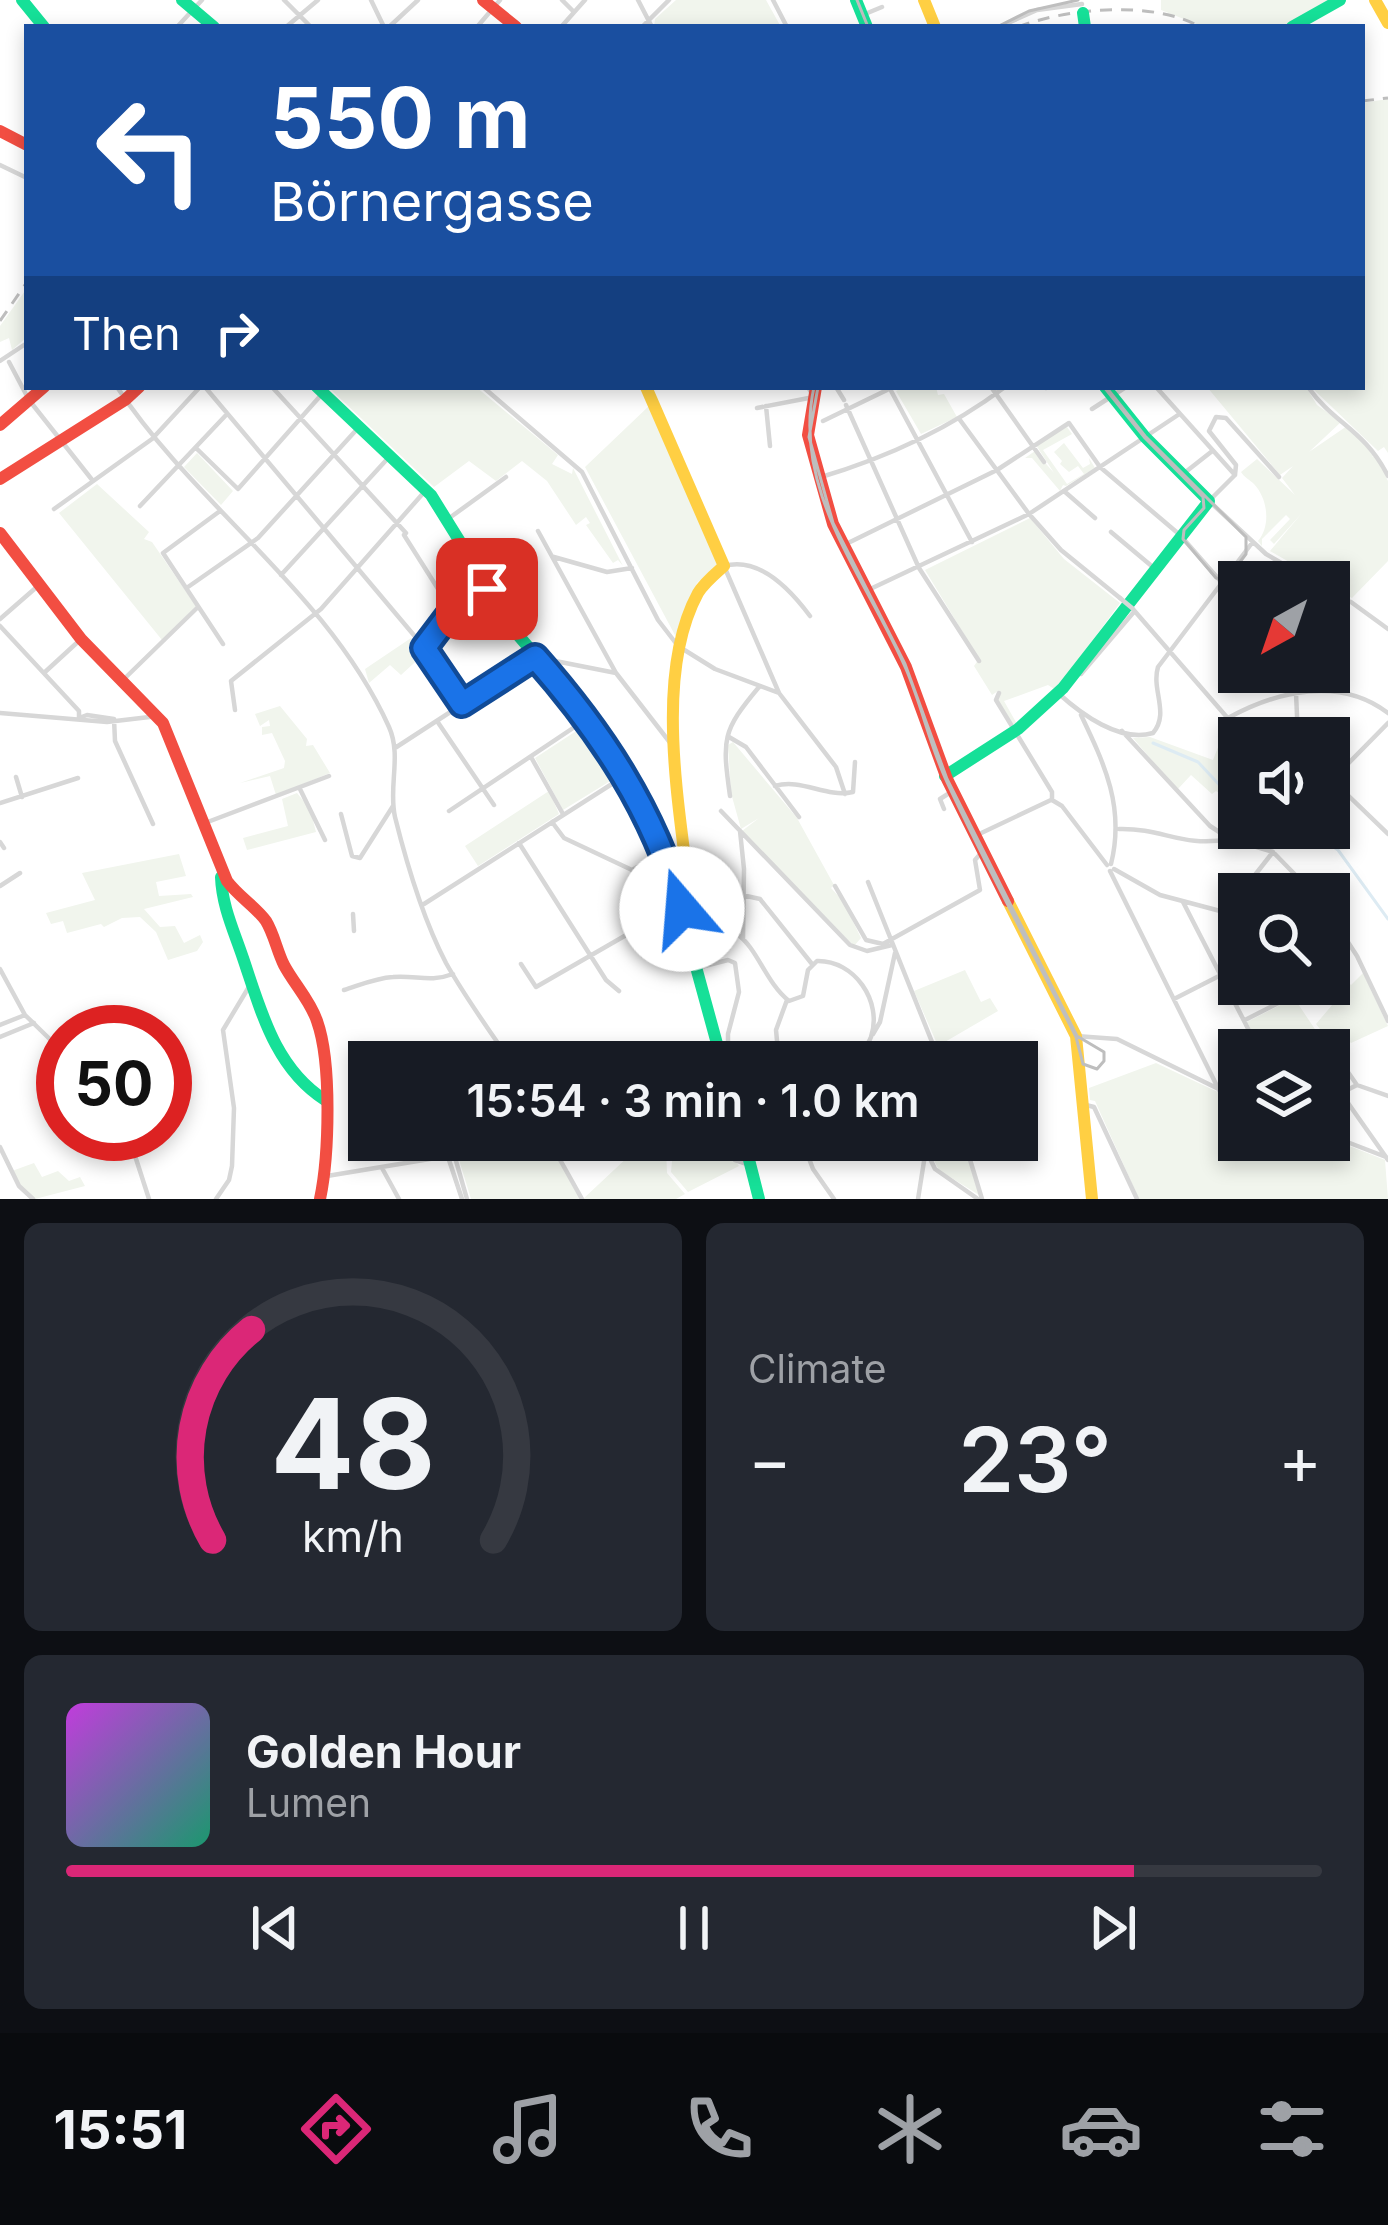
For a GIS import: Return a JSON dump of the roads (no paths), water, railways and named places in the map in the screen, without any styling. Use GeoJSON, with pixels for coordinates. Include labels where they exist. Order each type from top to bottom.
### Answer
{"type":"FeatureCollection","features":[{"type":"Feature","properties":{"kind":"street"},"geometry":{"type":"LineString","coordinates":[[22,0],[42,24]]}},
{"type":"Feature","properties":{"kind":"street"},"geometry":{"type":"LineString","coordinates":[[284,0],[308,24]]}},
{"type":"Feature","properties":{"kind":"street"},"geometry":{"type":"LineString","coordinates":[[289,24],[318,0]]}},
{"type":"Feature","properties":{"kind":"street"},"geometry":{"type":"LineString","coordinates":[[390,24],[418,0]]}},
{"type":"Feature","properties":{"kind":"street"},"geometry":{"type":"LineString","coordinates":[[562,0],[574,12]]}},
{"type":"Feature","properties":{"kind":"street"},"geometry":{"type":"LineString","coordinates":[[564,24],[585,0]]}},
{"type":"Feature","properties":{"kind":"street"},"geometry":{"type":"LineString","coordinates":[[638,0],[650,23],[670,0]]}},
{"type":"Feature","properties":{"kind":"street"},"geometry":{"type":"LineString","coordinates":[[856,0],[864,21],[882,7]]}},
{"type":"Feature","properties":{"kind":"street"},"geometry":{"type":"LineString","coordinates":[[1297,24],[1340,0]]}},
{"type":"Feature","properties":{"kind":"street"},"geometry":{"type":"LineString","coordinates":[[1375,0],[1388,22]]}},
{"type":"Feature","properties":{"kind":"street"},"geometry":{"type":"LineString","coordinates":[[1006,24],[1037,10],[1083,11]]}},
{"type":"Feature","properties":{"kind":"street"},"geometry":{"type":"LineString","coordinates":[[9,362],[29,400],[93,481]]}},
{"type":"Feature","properties":{"kind":"street"},"geometry":{"type":"LineString","coordinates":[[0,424],[41,390]]}},
{"type":"Feature","properties":{"kind":"street"},"geometry":{"type":"LineString","coordinates":[[119,390],[152,439],[317,614],[363,681],[390,729],[393,806],[423,905],[453,974],[497,1041]]}},
{"type":"Feature","properties":{"kind":"street"},"geometry":{"type":"LineString","coordinates":[[0,479],[136,390]]}},
{"type":"Feature","properties":{"kind":"street"},"geometry":{"type":"LineString","coordinates":[[54,508],[152,439],[199,390]]}},
{"type":"Feature","properties":{"kind":"street"},"geometry":{"type":"LineString","coordinates":[[205,390],[423,646],[462,704]]}},
{"type":"Feature","properties":{"kind":"street"},"geometry":{"type":"LineString","coordinates":[[275,390],[397,523],[452,611]]}},
{"type":"Feature","properties":{"kind":"street"},"geometry":{"type":"LineString","coordinates":[[196,448],[240,488],[301,419],[320,390],[426,490],[535,657],[588,718],[626,775],[681,895],[721,1041]]}},
{"type":"Feature","properties":{"kind":"street"},"geometry":{"type":"LineString","coordinates":[[487,390],[580,470],[658,620],[678,646],[715,669],[779,693]]}},
{"type":"Feature","properties":{"kind":"street"},"geometry":{"type":"LineString","coordinates":[[647,390],[779,693],[836,767],[849,793]]}},
{"type":"Feature","properties":{"kind":"street"},"geometry":{"type":"LineString","coordinates":[[757,408],[812,390],[808,435],[843,546],[909,674],[945,776],[1076,1036],[1092,1199]]}},
{"type":"Feature","properties":{"kind":"street"},"geometry":{"type":"LineString","coordinates":[[838,390],[919,568],[979,661]]}},
{"type":"Feature","properties":{"kind":"street"},"geometry":{"type":"LineString","coordinates":[[823,422],[846,405],[885,390]]}},
{"type":"Feature","properties":{"kind":"street"},"geometry":{"type":"LineString","coordinates":[[891,390],[972,542]]}},
{"type":"Feature","properties":{"kind":"street"},"geometry":{"type":"LineString","coordinates":[[993,390],[1044,462]]}},
{"type":"Feature","properties":{"kind":"street"},"geometry":{"type":"LineString","coordinates":[[818,478],[872,462],[961,420],[1001,390]]}},
{"type":"Feature","properties":{"kind":"street"},"geometry":{"type":"LineString","coordinates":[[1158,390],[1235,476]]}},
{"type":"Feature","properties":{"kind":"street"},"geometry":{"type":"LineString","coordinates":[[1310,390],[1363,437],[1388,476]]}},
{"type":"Feature","properties":{"kind":"street"},"geometry":{"type":"LineString","coordinates":[[1092,409],[1109,392],[1145,437],[1276,561]]}},
{"type":"Feature","properties":{"kind":"street"},"geometry":{"type":"LineString","coordinates":[[766,406],[770,446]]}},
{"type":"Feature","properties":{"kind":"street"},"geometry":{"type":"LineString","coordinates":[[140,506],[227,414]]}},
{"type":"Feature","properties":{"kind":"street"},"geometry":{"type":"LineString","coordinates":[[866,592],[1028,514],[1178,415]]}},
{"type":"Feature","properties":{"kind":"street"},"geometry":{"type":"LineString","coordinates":[[945,776],[1015,730],[1058,693],[1180,535],[1235,476],[1236,465],[1210,431],[1209,424],[1216,417],[1226,418],[1279,477]]}},
{"type":"Feature","properties":{"kind":"street"},"geometry":{"type":"LineString","coordinates":[[961,420],[1028,514],[1060,550],[1133,609],[1227,717]]}},
{"type":"Feature","properties":{"kind":"street"},"geometry":{"type":"LineString","coordinates":[[843,546],[997,470],[1069,423],[1100,467],[1180,535],[1218,578]]}},
{"type":"Feature","properties":{"kind":"street"},"geometry":{"type":"LineString","coordinates":[[188,587],[251,544],[359,427]]}},
{"type":"Feature","properties":{"kind":"street"},"geometry":{"type":"LineString","coordinates":[[1183,474],[1212,451]]}},
{"type":"Feature","properties":{"kind":"street"},"geometry":{"type":"LineString","coordinates":[[281,575],[390,456]]}},
{"type":"Feature","properties":{"kind":"street"},"geometry":{"type":"LineString","coordinates":[[448,519],[506,477]]}},
{"type":"Feature","properties":{"kind":"street"},"geometry":{"type":"LineString","coordinates":[[235,710],[230,683],[317,614],[426,490]]}},
{"type":"Feature","properties":{"kind":"street"},"geometry":{"type":"LineString","coordinates":[[1064,491],[1095,518]]}},
{"type":"Feature","properties":{"kind":"street"},"geometry":{"type":"LineString","coordinates":[[220,511],[163,554],[224,644]]}},
{"type":"Feature","properties":{"kind":"street"},"geometry":{"type":"LineString","coordinates":[[538,531],[616,673],[675,749]]}},
{"type":"Feature","properties":{"kind":"street"},"geometry":{"type":"LineString","coordinates":[[1111,532],[1154,568]]}},
{"type":"Feature","properties":{"kind":"street"},"geometry":{"type":"LineString","coordinates":[[3,543],[80,639],[158,716],[172,738],[223,878],[224,910],[250,985],[275,1044],[312,1094],[325,1100]]}},
{"type":"Feature","properties":{"kind":"street"},"geometry":{"type":"LineString","coordinates":[[1239,561],[1252,543]]}},
{"type":"Feature","properties":{"kind":"street"},"geometry":{"type":"LineString","coordinates":[[554,557],[607,572],[632,568]]}},
{"type":"Feature","properties":{"kind":"street"},"geometry":{"type":"LineString","coordinates":[[681,895],[686,873],[675,749],[678,646],[701,586],[724,566],[740,562],[761,568],[810,616]]}},
{"type":"Feature","properties":{"kind":"street"},"geometry":{"type":"LineString","coordinates":[[39,585],[0,622],[79,711],[80,718]]}},
{"type":"Feature","properties":{"kind":"street"},"geometry":{"type":"LineString","coordinates":[[423,646],[452,611],[489,588]]}},
{"type":"Feature","properties":{"kind":"street"},"geometry":{"type":"LineString","coordinates":[[1082,716],[1144,736],[1159,727],[1155,677],[1169,651],[1218,590]]}},
{"type":"Feature","properties":{"kind":"street"},"geometry":{"type":"LineString","coordinates":[[1350,602],[1388,629]]}},
{"type":"Feature","properties":{"kind":"street"},"geometry":{"type":"LineString","coordinates":[[122,681],[198,607]]}},
{"type":"Feature","properties":{"kind":"street"},"geometry":{"type":"LineString","coordinates":[[1077,671],[1081,674],[1133,609]]}},
{"type":"Feature","properties":{"kind":"street"},"geometry":{"type":"LineString","coordinates":[[44,673],[80,639]]}},
{"type":"Feature","properties":{"kind":"street"},"geometry":{"type":"LineString","coordinates":[[394,748],[535,657],[616,673]]}},
{"type":"Feature","properties":{"kind":"street"},"geometry":{"type":"LineString","coordinates":[[730,796],[726,736],[732,720],[759,687]]}},
{"type":"Feature","properties":{"kind":"street"},"geometry":{"type":"LineString","coordinates":[[999,693],[996,700],[1052,792],[1052,800]]}},
{"type":"Feature","properties":{"kind":"street"},"geometry":{"type":"LineString","coordinates":[[1058,693],[1082,716],[1112,784],[1118,829],[1111,867]]}},
{"type":"Feature","properties":{"kind":"street"},"geometry":{"type":"LineString","coordinates":[[1231,717],[1296,693],[1297,717]]}},
{"type":"Feature","properties":{"kind":"street"},"geometry":{"type":"LineString","coordinates":[[1345,693],[1388,712]]}},
{"type":"Feature","properties":{"kind":"street"},"geometry":{"type":"LineString","coordinates":[[0,713],[114,719],[158,716]]}},
{"type":"Feature","properties":{"kind":"street"},"geometry":{"type":"LineString","coordinates":[[449,812],[588,718]]}},
{"type":"Feature","properties":{"kind":"street"},"geometry":{"type":"LineString","coordinates":[[114,719],[115,741],[153,824]]}},
{"type":"Feature","properties":{"kind":"street"},"geometry":{"type":"LineString","coordinates":[[437,721],[494,805]]}},
{"type":"Feature","properties":{"kind":"street"},"geometry":{"type":"LineString","coordinates":[[1350,760],[1388,723]]}},
{"type":"Feature","properties":{"kind":"street"},"geometry":{"type":"LineString","coordinates":[[1122,731],[1218,831]]}},
{"type":"Feature","properties":{"kind":"street"},"geometry":{"type":"LineString","coordinates":[[726,736],[746,747],[799,817]]}},
{"type":"Feature","properties":{"kind":"street"},"geometry":{"type":"LineString","coordinates":[[531,756],[563,814]]}},
{"type":"Feature","properties":{"kind":"street"},"geometry":{"type":"LineString","coordinates":[[849,793],[855,762]]}},
{"type":"Feature","properties":{"kind":"street"},"geometry":{"type":"LineString","coordinates":[[423,905],[626,775]]}},
{"type":"Feature","properties":{"kind":"street"},"geometry":{"type":"LineString","coordinates":[[205,823],[329,776]]}},
{"type":"Feature","properties":{"kind":"street"},"geometry":{"type":"LineString","coordinates":[[16,777],[22,797]]}},
{"type":"Feature","properties":{"kind":"street"},"geometry":{"type":"LineString","coordinates":[[0,803],[78,778]]}},
{"type":"Feature","properties":{"kind":"street"},"geometry":{"type":"LineString","coordinates":[[775,785],[796,783],[821,793],[849,793]]}},
{"type":"Feature","properties":{"kind":"street"},"geometry":{"type":"LineString","coordinates":[[300,789],[325,840]]}},
{"type":"Feature","properties":{"kind":"street"},"geometry":{"type":"LineString","coordinates":[[944,809],[940,799],[953,791]]}},
{"type":"Feature","properties":{"kind":"street"},"geometry":{"type":"LineString","coordinates":[[1350,797],[1388,835]]}},
{"type":"Feature","properties":{"kind":"street"},"geometry":{"type":"LineString","coordinates":[[975,836],[1043,800],[1062,806],[1111,867],[1218,1088]]}},
{"type":"Feature","properties":{"kind":"street"},"geometry":{"type":"LineString","coordinates":[[341,814],[354,858],[363,856],[393,806]]}},
{"type":"Feature","properties":{"kind":"street"},"geometry":{"type":"LineString","coordinates":[[721,811],[850,945],[872,951],[980,890],[975,860],[983,851]]}},
{"type":"Feature","properties":{"kind":"street"},"geometry":{"type":"LineString","coordinates":[[1382,827],[1388,821]]}},
{"type":"Feature","properties":{"kind":"street"},"geometry":{"type":"LineString","coordinates":[[552,822],[563,838],[632,870],[663,853]]}},
{"type":"Feature","properties":{"kind":"street"},"geometry":{"type":"LineString","coordinates":[[1118,829],[1154,832],[1194,844],[1218,841]]}},
{"type":"Feature","properties":{"kind":"street"},"geometry":{"type":"LineString","coordinates":[[740,831],[743,939]]}},
{"type":"Feature","properties":{"kind":"street"},"geometry":{"type":"LineString","coordinates":[[518,842],[606,980],[619,991]]}},
{"type":"Feature","properties":{"kind":"street"},"geometry":{"type":"LineString","coordinates":[[1263,849],[1273,852],[1294,873]]}},
{"type":"Feature","properties":{"kind":"street"},"geometry":{"type":"LineString","coordinates":[[1256,873],[1273,852]]}},
{"type":"Feature","properties":{"kind":"street"},"geometry":{"type":"LineString","coordinates":[[1111,867],[1160,896],[1218,910]]}},
{"type":"Feature","properties":{"kind":"street"},"geometry":{"type":"LineString","coordinates":[[686,873],[721,869]]}},
{"type":"Feature","properties":{"kind":"street"},"geometry":{"type":"LineString","coordinates":[[0,886],[20,873]]}},
{"type":"Feature","properties":{"kind":"street"},"geometry":{"type":"LineString","coordinates":[[223,878],[265,919],[322,1039],[327,1176],[320,1199]]}},
{"type":"Feature","properties":{"kind":"street"},"geometry":{"type":"LineString","coordinates":[[868,883],[932,1041]]}},
{"type":"Feature","properties":{"kind":"street"},"geometry":{"type":"LineString","coordinates":[[836,886],[866,940],[875,945],[891,942]]}},
{"type":"Feature","properties":{"kind":"street"},"geometry":{"type":"LineString","coordinates":[[521,964],[536,987],[681,895],[708,893]]}},
{"type":"Feature","properties":{"kind":"street"},"geometry":{"type":"LineString","coordinates":[[742,895],[760,899],[812,964]]}},
{"type":"Feature","properties":{"kind":"street"},"geometry":{"type":"LineString","coordinates":[[1184,902],[1218,969]]}},
{"type":"Feature","properties":{"kind":"street"},"geometry":{"type":"LineString","coordinates":[[353,914],[354,931]]}},
{"type":"Feature","properties":{"kind":"street"},"geometry":{"type":"LineString","coordinates":[[688,930],[719,927],[743,939],[787,1000]]}},
{"type":"Feature","properties":{"kind":"street"},"geometry":{"type":"LineString","coordinates":[[1350,945],[1388,1021]]}},
{"type":"Feature","properties":{"kind":"street"},"geometry":{"type":"LineString","coordinates":[[868,1041],[880,1022],[896,953]]}},
{"type":"Feature","properties":{"kind":"street"},"geometry":{"type":"LineString","coordinates":[[698,968],[728,960],[735,963],[739,992],[727,1041]]}},
{"type":"Feature","properties":{"kind":"street"},"geometry":{"type":"LineString","coordinates":[[812,964],[831,962],[858,979],[870,1000],[872,1034]]}},
{"type":"Feature","properties":{"kind":"street"},"geometry":{"type":"LineString","coordinates":[[787,1000],[802,998],[812,964]]}},
{"type":"Feature","properties":{"kind":"street"},"geometry":{"type":"LineString","coordinates":[[0,971],[34,1023],[0,1037]]}},
{"type":"Feature","properties":{"kind":"street"},"geometry":{"type":"LineString","coordinates":[[344,990],[382,978],[435,981],[453,974]]}},
{"type":"Feature","properties":{"kind":"street"},"geometry":{"type":"LineString","coordinates":[[1174,999],[1218,977]]}},
{"type":"Feature","properties":{"kind":"street"},"geometry":{"type":"LineString","coordinates":[[216,1199],[232,1166],[234,1108],[223,1030],[250,985]]}},
{"type":"Feature","properties":{"kind":"street"},"geometry":{"type":"LineString","coordinates":[[777,1041],[776,1030],[787,1000]]}},
{"type":"Feature","properties":{"kind":"street"},"geometry":{"type":"LineString","coordinates":[[1236,1005],[1248,1029]]}},
{"type":"Feature","properties":{"kind":"street"},"geometry":{"type":"LineString","coordinates":[[1244,1020],[1274,1005]]}},
{"type":"Feature","properties":{"kind":"street"},"geometry":{"type":"LineString","coordinates":[[0,1025],[25,1015]]}},
{"type":"Feature","properties":{"kind":"street"},"geometry":{"type":"LineString","coordinates":[[1076,1036],[1117,1039],[1218,1090]]}},
{"type":"Feature","properties":{"kind":"street"},"geometry":{"type":"LineString","coordinates":[[1350,1074],[1357,1084],[1388,1096]]}},
{"type":"Feature","properties":{"kind":"street"},"geometry":{"type":"LineString","coordinates":[[1350,1088],[1357,1084]]}},
{"type":"Feature","properties":{"kind":"street"},"geometry":{"type":"LineString","coordinates":[[1082,1104],[1094,1107],[1137,1199]]}},
{"type":"Feature","properties":{"kind":"street"},"geometry":{"type":"LineString","coordinates":[[1350,1106],[1387,1158]]}},
{"type":"Feature","properties":{"kind":"street"},"geometry":{"type":"LineString","coordinates":[[1350,1143],[1387,1158]]}},
{"type":"Feature","properties":{"kind":"street"},"geometry":{"type":"LineString","coordinates":[[0,1147],[19,1186],[33,1199]]}},
{"type":"Feature","properties":{"kind":"street"},"geometry":{"type":"LineString","coordinates":[[137,1161],[149,1199]]}},
{"type":"Feature","properties":{"kind":"street"},"geometry":{"type":"LineString","coordinates":[[327,1176],[422,1161]]}},
{"type":"Feature","properties":{"kind":"street"},"geometry":{"type":"LineString","coordinates":[[453,1161],[465,1199]]}},
{"type":"Feature","properties":{"kind":"street"},"geometry":{"type":"LineString","coordinates":[[560,1161],[581,1199]]}},
{"type":"Feature","properties":{"kind":"street"},"geometry":{"type":"LineString","coordinates":[[738,1161],[750,1166]]}},
{"type":"Feature","properties":{"kind":"street"},"geometry":{"type":"LineString","coordinates":[[749,1161],[759,1199]]}},
{"type":"Feature","properties":{"kind":"street"},"geometry":{"type":"LineString","coordinates":[[810,1161],[834,1199]]}},
{"type":"Feature","properties":{"kind":"street"},"geometry":{"type":"LineString","coordinates":[[918,1199],[924,1161]]}},
{"type":"Feature","properties":{"kind":"street"},"geometry":{"type":"LineString","coordinates":[[930,1161],[980,1199]]}},
{"type":"Feature","properties":{"kind":"street"},"geometry":{"type":"LineString","coordinates":[[970,1161],[980,1199]]}},
{"type":"Feature","properties":{"kind":"street"},"geometry":{"type":"LineString","coordinates":[[382,1168],[399,1199]]}},
{"type":"Feature","properties":{"kind":"waterway"},"geometry":{"type":"LineString","coordinates":[[1153,743],[1198,762],[1218,783]]}},
{"type":"Feature","properties":{"kind":"waterway"},"geometry":{"type":"LineString","coordinates":[[1336,849],[1388,919]]}},
{"type":"Feature","properties":{"kind":"tram line"},"geometry":{"type":"LineString","coordinates":[[857,0],[867,24]]}},
{"type":"Feature","properties":{"kind":"tram line"},"geometry":{"type":"LineString","coordinates":[[1003,24],[1029,11],[1078,0]]}},
{"type":"Feature","properties":{"kind":"tram line"},"geometry":{"type":"LineString","coordinates":[[810,429],[814,390]]}},
{"type":"Feature","properties":{"kind":"tram line"},"geometry":{"type":"LineString","coordinates":[[810,429],[817,390]]}},
{"type":"Feature","properties":{"kind":"tram line"},"geometry":{"type":"LineString","coordinates":[[1106,390],[1145,438],[1203,497],[1204,508],[1184,530],[1183,539],[1216,578],[1227,579],[1246,554],[1246,537],[1145,436],[1108,390]]}},
{"type":"Feature","properties":{"kind":"tram line"},"geometry":{"type":"LineString","coordinates":[[810,429],[812,447]]}},
{"type":"Feature","properties":{"kind":"tram line"},"geometry":{"type":"LineString","coordinates":[[810,429],[812,447]]}},
{"type":"Feature","properties":{"kind":"tram line"},"geometry":{"type":"LineString","coordinates":[[812,447],[833,523]]}},
{"type":"Feature","properties":{"kind":"tram line"},"geometry":{"type":"LineString","coordinates":[[812,447],[833,523]]}},
{"type":"Feature","properties":{"kind":"tram line"},"geometry":{"type":"LineString","coordinates":[[833,523],[905,664],[947,779],[1077,1036],[1104,1052],[1097,1069],[1083,1064],[1076,1037],[947,782],[906,669],[833,523]]}},
{"type":"Feature","properties":{"kind":"railway"},"geometry":{"type":"LineString","coordinates":[[1027,24],[1110,10],[1159,13],[1194,24]]}},
{"type":"Feature","properties":{"kind":"railway"},"geometry":{"type":"LineString","coordinates":[[1365,101],[1388,98]]}},
{"type":"Feature","properties":{"kind":"railway"},"geometry":{"type":"LineString","coordinates":[[0,321],[24,286]]}}]}
